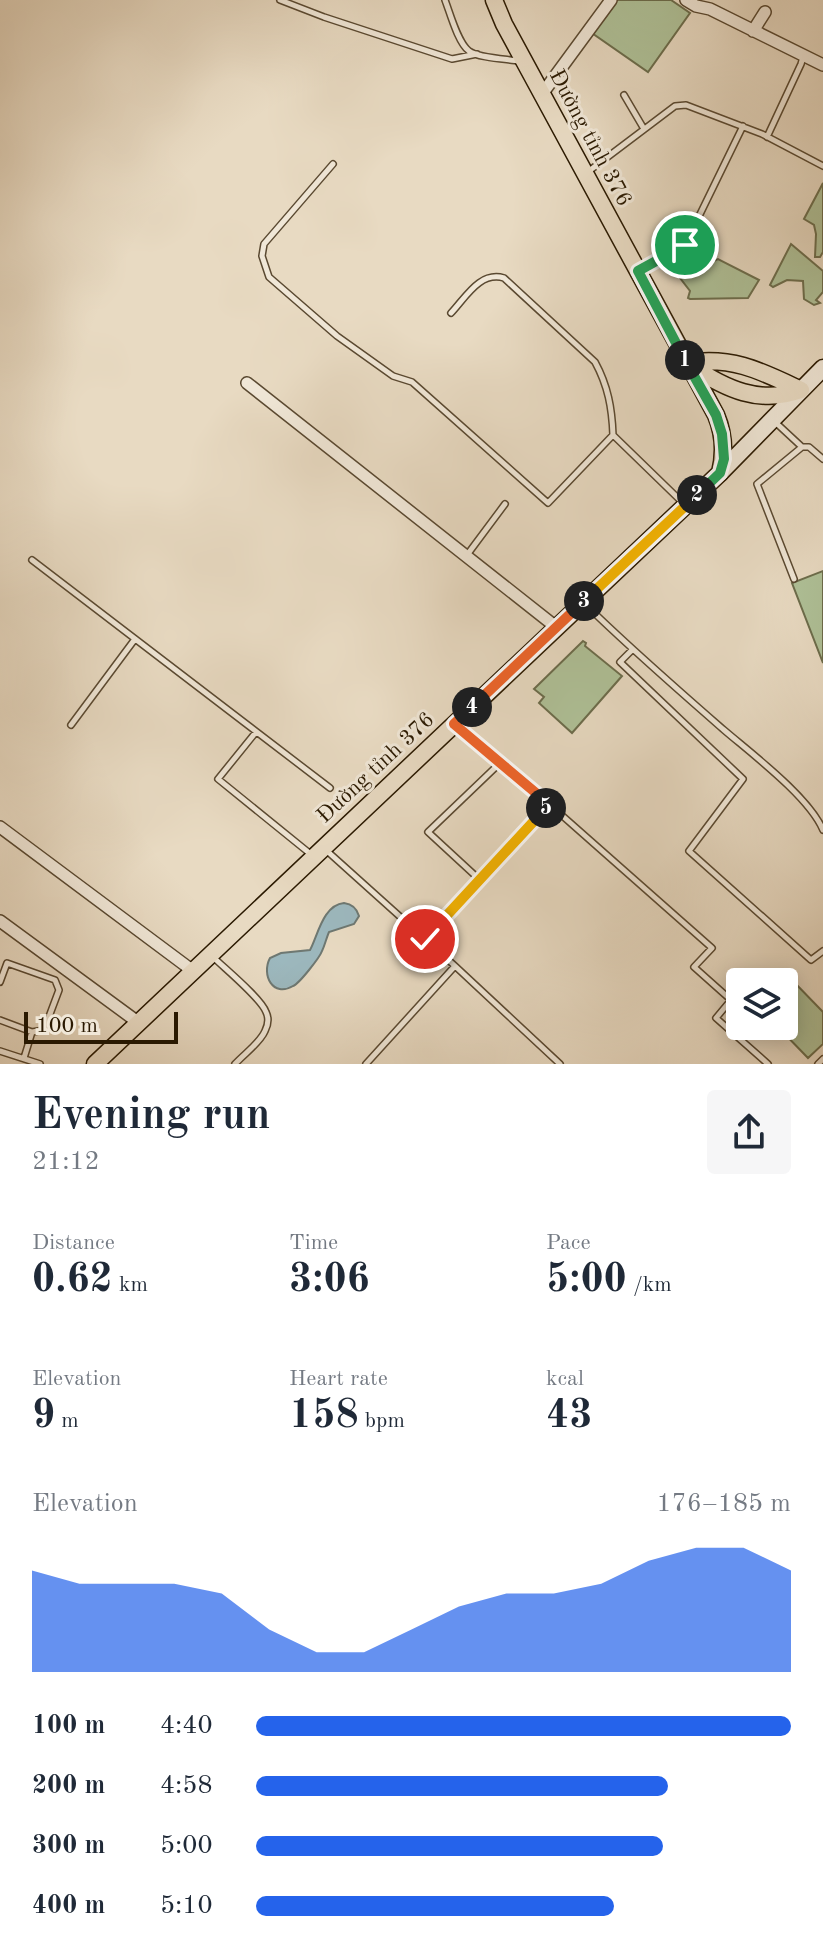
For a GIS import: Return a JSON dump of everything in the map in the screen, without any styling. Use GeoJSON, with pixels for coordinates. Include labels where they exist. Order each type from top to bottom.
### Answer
{"type":"FeatureCollection","features":[{"type":"Feature","properties":{"kind":"main road","name":"Đường tỉnh 376"},"geometry":{"type":"LineString","coordinates":[[95,1064],[720,473],[724,459],[720,424],[504,24],[494,0]]}},
{"type":"Feature","properties":{"kind":"main road"},"geometry":{"type":"LineString","coordinates":[[687,363],[708,360],[726,362],[801,390]]}},
{"type":"Feature","properties":{"kind":"main road"},"geometry":{"type":"LineString","coordinates":[[687,363],[721,385],[745,393],[778,396],[801,390]]}},
{"type":"Feature","properties":{"kind":"main road"},"geometry":{"type":"LineString","coordinates":[[720,473],[823,368]]}},
{"type":"Feature","properties":{"kind":"street"},"geometry":{"type":"LineString","coordinates":[[542,94],[611,0]]}},
{"type":"Feature","properties":{"kind":"street"},"geometry":{"type":"LineString","coordinates":[[686,0],[823,65]]}},
{"type":"Feature","properties":{"kind":"street"},"geometry":{"type":"LineString","coordinates":[[753,31],[765,12]]}},
{"type":"Feature","properties":{"kind":"street"},"geometry":{"type":"LineString","coordinates":[[247,383],[556,627]]}},
{"type":"Feature","properties":{"kind":"street"},"geometry":{"type":"LineString","coordinates":[[0,827],[193,971]]}},
{"type":"Feature","properties":{"kind":"street"},"geometry":{"type":"LineString","coordinates":[[0,921],[139,1023]]}},
{"type":"Feature","properties":{"kind":"lane"},"geometry":{"type":"LineString","coordinates":[[280,0],[452,59],[477,54]]}},
{"type":"Feature","properties":{"kind":"lane"},"geometry":{"type":"LineString","coordinates":[[445,0],[462,42],[469,51],[524,61]]}},
{"type":"Feature","properties":{"kind":"lane"},"geometry":{"type":"LineString","coordinates":[[767,137],[803,55]]}},
{"type":"Feature","properties":{"kind":"lane"},"geometry":{"type":"LineString","coordinates":[[624,95],[644,129]]}},
{"type":"Feature","properties":{"kind":"lane"},"geometry":{"type":"LineString","coordinates":[[585,174],[675,106],[686,105],[743,126],[823,166]]}},
{"type":"Feature","properties":{"kind":"lane"},"geometry":{"type":"LineString","coordinates":[[638,271],[685,245],[743,126]]}},
{"type":"Feature","properties":{"kind":"lane"},"geometry":{"type":"LineString","coordinates":[[333,164],[264,244],[262,256],[269,277],[337,336],[393,376],[412,382],[548,503],[613,435]]}},
{"type":"Feature","properties":{"kind":"lane"},"geometry":{"type":"LineString","coordinates":[[451,313],[482,279],[494,275],[504,278],[595,362],[610,397],[613,435],[685,505]]}},
{"type":"Feature","properties":{"kind":"lane"},"geometry":{"type":"LineString","coordinates":[[773,419],[802,447]]}},
{"type":"Feature","properties":{"kind":"lane"},"geometry":{"type":"LineString","coordinates":[[794,579],[757,484],[802,447],[809,447],[823,459]]}},
{"type":"Feature","properties":{"kind":"lane"},"geometry":{"type":"LineString","coordinates":[[467,556],[505,504]]}},
{"type":"Feature","properties":{"kind":"lane"},"geometry":{"type":"LineString","coordinates":[[32,560],[330,788]]}},
{"type":"Feature","properties":{"kind":"lane"},"geometry":{"type":"LineString","coordinates":[[583,602],[632,650],[803,801],[823,830]]}},
{"type":"Feature","properties":{"kind":"lane"},"geometry":{"type":"LineString","coordinates":[[71,725],[135,639]]}},
{"type":"Feature","properties":{"kind":"lane"},"geometry":{"type":"LineString","coordinates":[[632,650],[620,662],[743,779],[689,851],[811,960],[823,951]]}},
{"type":"Feature","properties":{"kind":"lane"},"geometry":{"type":"LineString","coordinates":[[454,724],[712,948],[694,967],[731,1000],[716,1018],[768,1064]]}},
{"type":"Feature","properties":{"kind":"lane"},"geometry":{"type":"LineString","coordinates":[[256,732],[218,779],[319,852],[425,939],[560,1064]]}},
{"type":"Feature","properties":{"kind":"lane"},"geometry":{"type":"LineString","coordinates":[[480,880],[428,832],[500,763]]}},
{"type":"Feature","properties":{"kind":"lane"},"geometry":{"type":"LineString","coordinates":[[425,939],[549,804]]}},
{"type":"Feature","properties":{"kind":"lane"},"geometry":{"type":"LineString","coordinates":[[210,955],[249,991],[265,1008],[267,1015],[264,1034],[235,1064]]}},
{"type":"Feature","properties":{"kind":"lane"},"geometry":{"type":"LineString","coordinates":[[0,982],[7,963],[55,980],[59,990],[44,1030],[32,1032],[0,1020]]}},
{"type":"Feature","properties":{"kind":"lane"},"geometry":{"type":"LineString","coordinates":[[366,1064],[455,966]]}},
{"type":"Feature","properties":{"kind":"lane"},"geometry":{"type":"LineString","coordinates":[[23,1058],[32,1032]]}},
{"type":"Feature","properties":{"kind":"lane"},"geometry":{"type":"LineString","coordinates":[[0,1051],[40,1064]]}},
{"type":"Feature","properties":{"kind":"lane"},"geometry":{"type":"LineString","coordinates":[[818,1064],[823,1059]]}},
{"type":"Feature","properties":{"kind":"green space"},"geometry":{"type":"Polygon","coordinates":[[[611,0],[671,0],[690,13],[648,72],[589,31],[611,0]]]}},
{"type":"Feature","properties":{"kind":"green space"},"geometry":{"type":"Polygon","coordinates":[[[823,183],[823,252],[820,257],[815,257],[814,225],[804,219],[823,183]]]}},
{"type":"Feature","properties":{"kind":"green space"},"geometry":{"type":"Polygon","coordinates":[[[791,244],[823,271],[823,292],[816,300],[820,303],[814,305],[804,299],[803,281],[787,280],[773,287],[770,285],[791,244]]]}},
{"type":"Feature","properties":{"kind":"green space"},"geometry":{"type":"Polygon","coordinates":[[[686,253],[712,262],[718,259],[759,280],[748,298],[690,299],[690,291],[670,265],[680,254],[686,253]]]}},
{"type":"Feature","properties":{"kind":"green space"},"geometry":{"type":"Polygon","coordinates":[[[823,571],[823,663],[792,583],[823,571]]]}},
{"type":"Feature","properties":{"kind":"green space"},"geometry":{"type":"Polygon","coordinates":[[[583,641],[622,676],[572,733],[539,703],[544,697],[534,689],[583,641]]]}},
{"type":"Feature","properties":{"kind":"green space"},"geometry":{"type":"Polygon","coordinates":[[[798,986],[823,1012],[823,1044],[808,1058],[791,1040],[798,1040],[798,986]]]}},
{"type":"Feature","properties":{"kind":"water"},"geometry":{"type":"Polygon","coordinates":[[[344,903],[358,913],[354,924],[329,932],[320,954],[296,984],[286,989],[275,987],[268,977],[270,958],[281,953],[310,950],[326,915],[344,903]]]}},
{"type":"Feature","properties":{"kind":"route"},"geometry":{"type":"LineString","coordinates":[[425,939],[549,804],[454,724],[720,473],[724,459],[720,424],[638,271],[685,245]]}}]}
